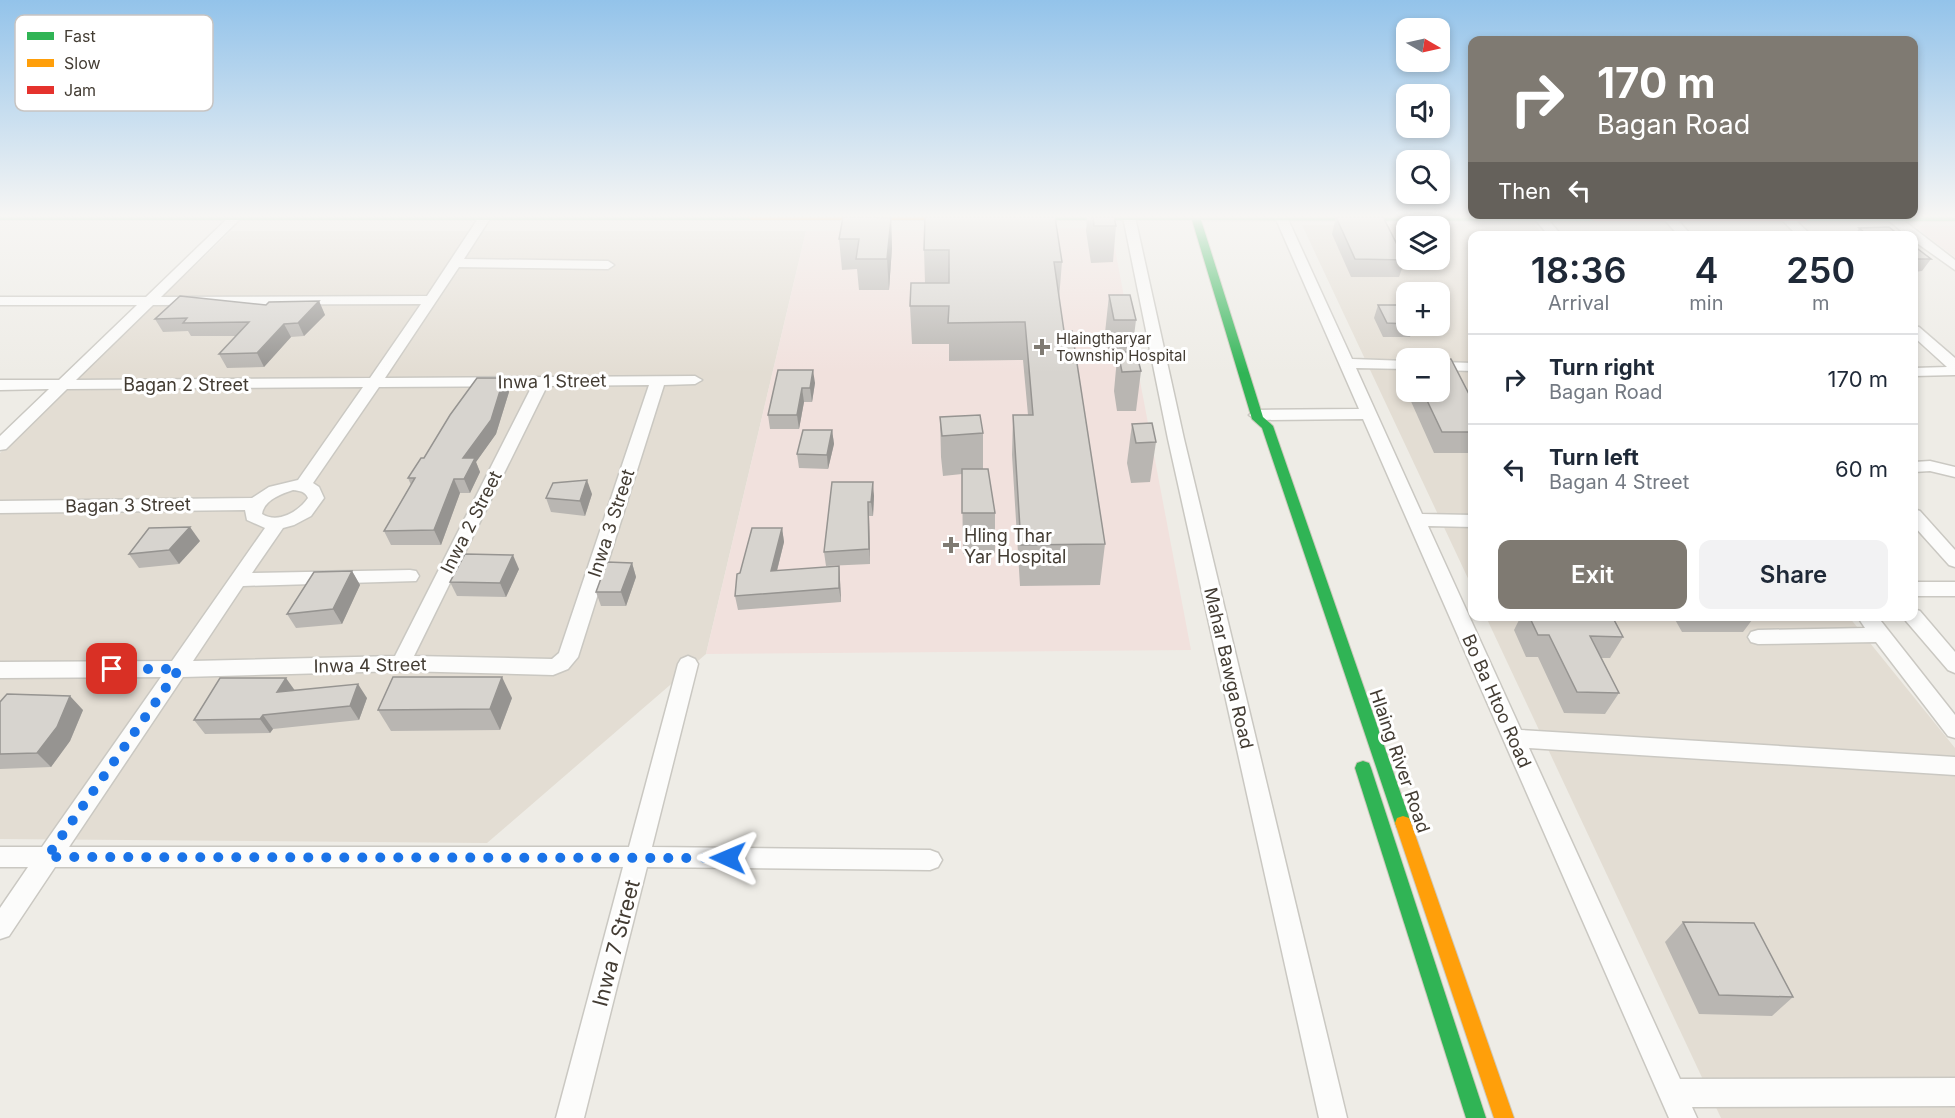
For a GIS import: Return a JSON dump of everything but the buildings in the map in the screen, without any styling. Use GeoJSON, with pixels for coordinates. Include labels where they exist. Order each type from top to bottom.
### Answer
{"type":"FeatureCollection","features":[{"type":"Feature","properties":{"kind":"main road","name":"Hlaing River Road"},"geometry":{"type":"LineString","coordinates":[[1213,269],[1258,417],[1267,426],[1503,1118]]}},
{"type":"Feature","properties":{"kind":"main road","name":"Hlaing River Road"},"geometry":{"type":"LineString","coordinates":[[1258,417],[1253,425],[1269,474]]}},
{"type":"Feature","properties":{"kind":"main road","name":"Hlaing River Road"},"geometry":{"type":"LineString","coordinates":[[1360,756],[1476,1118]]}},
{"type":"Feature","properties":{"kind":"street"},"geometry":{"type":"LineString","coordinates":[[0,445],[181,269]]}},
{"type":"Feature","properties":{"kind":"street"},"geometry":{"type":"LineString","coordinates":[[303,486],[451,269]]}},
{"type":"Feature","properties":{"kind":"street","name":"Mahar Bawga Road"},"geometry":{"type":"LineString","coordinates":[[1140,269],[1179,451],[1333,1118]]}},
{"type":"Feature","properties":{"kind":"street","name":"Bo Ba Htoo Road"},"geometry":{"type":"LineString","coordinates":[[1305,269],[1683,1118]]}},
{"type":"Feature","properties":{"kind":"street"},"geometry":{"type":"LineString","coordinates":[[0,301],[431,300]]}},
{"type":"Feature","properties":{"kind":"street"},"geometry":{"type":"LineString","coordinates":[[1918,334],[1953,371]]}},
{"type":"Feature","properties":{"kind":"street"},"geometry":{"type":"LineString","coordinates":[[1347,363],[1396,365]]}},
{"type":"Feature","properties":{"kind":"street"},"geometry":{"type":"LineString","coordinates":[[1450,366],[1468,367]]}},
{"type":"Feature","properties":{"kind":"street"},"geometry":{"type":"LineString","coordinates":[[1918,372],[1953,371]]}},
{"type":"Feature","properties":{"kind":"street","name":"Inwa 3 Street"},"geometry":{"type":"LineString","coordinates":[[561,664],[567,657],[658,380]]}},
{"type":"Feature","properties":{"kind":"street","name":"Inwa 1 Street"},"geometry":{"type":"LineString","coordinates":[[372,383],[695,380]]}},
{"type":"Feature","properties":{"kind":"street","name":"Inwa 2 Street"},"geometry":{"type":"LineString","coordinates":[[401,663],[542,381]]}},
{"type":"Feature","properties":{"kind":"street","name":"Bagan 2 Street"},"geometry":{"type":"LineString","coordinates":[[0,385],[372,383]]}},
{"type":"Feature","properties":{"kind":"street"},"geometry":{"type":"LineString","coordinates":[[1258,417],[1369,414]]}},
{"type":"Feature","properties":{"kind":"street"},"geometry":{"type":"LineString","coordinates":[[1918,467],[1929,466],[1955,472]]}},
{"type":"Feature","properties":{"kind":"street"},"geometry":{"type":"LineString","coordinates":[[303,486],[315,492],[314,504],[299,516],[277,523],[258,521],[253,516],[253,510],[262,497],[282,488],[303,486]]}},
{"type":"Feature","properties":{"kind":"street","name":"Bagan 3 Street"},"geometry":{"type":"LineString","coordinates":[[0,507],[256,504]]}},
{"type":"Feature","properties":{"kind":"street"},"geometry":{"type":"LineString","coordinates":[[1918,519],[1955,561]]}},
{"type":"Feature","properties":{"kind":"street"},"geometry":{"type":"LineString","coordinates":[[1416,520],[1468,521]]}},
{"type":"Feature","properties":{"kind":"street"},"geometry":{"type":"LineString","coordinates":[[0,928],[277,523]]}},
{"type":"Feature","properties":{"kind":"street"},"geometry":{"type":"LineString","coordinates":[[240,580],[410,576]]}},
{"type":"Feature","properties":{"kind":"street"},"geometry":{"type":"LineString","coordinates":[[1918,589],[1955,589]]}},
{"type":"Feature","properties":{"kind":"street"},"geometry":{"type":"LineString","coordinates":[[1870,621],[1955,730]]}},
{"type":"Feature","properties":{"kind":"street"},"geometry":{"type":"LineString","coordinates":[[1917,621],[1955,665]]}},
{"type":"Feature","properties":{"kind":"street"},"geometry":{"type":"LineString","coordinates":[[1758,637],[1881,635]]}},
{"type":"Feature","properties":{"kind":"street","name":"Inwa 4 Street"},"geometry":{"type":"LineString","coordinates":[[0,670],[179,669],[401,663],[553,667],[561,664]]}},
{"type":"Feature","properties":{"kind":"street","name":"Inwa 7 Street"},"geometry":{"type":"LineString","coordinates":[[570,1118],[688,664]]}},
{"type":"Feature","properties":{"kind":"street"},"geometry":{"type":"LineString","coordinates":[[1513,738],[1955,766]]}},
{"type":"Feature","properties":{"kind":"street"},"geometry":{"type":"LineString","coordinates":[[0,857],[638,857],[930,860]]}},
{"type":"Feature","properties":{"kind":"street"},"geometry":{"type":"LineString","coordinates":[[1672,1093],[1955,1092]]}},
{"type":"Feature","properties":{"kind":"shaded area"},"geometry":{"type":"Polygon","coordinates":[[[191,269],[797,269],[706,654],[487,843],[0,839],[0,453],[191,269]]]}},
{"type":"Feature","properties":{"kind":"shaded area","name":"Hling Thar Yar Hospital"},"geometry":{"type":"Polygon","coordinates":[[[797,269],[1119,269],[1191,650],[706,654],[797,269]]]}},
{"type":"Feature","properties":{"kind":"shaded area"},"geometry":{"type":"Polygon","coordinates":[[[1323,269],[1468,269],[1468,578],[1323,269]]]}},
{"type":"Feature","properties":{"kind":"shaded area"},"geometry":{"type":"Polygon","coordinates":[[[1488,621],[1852,621],[1955,748],[1955,1118],[1721,1118],[1488,621]]]}},
{"type":"Feature","properties":{"kind":"traffic: fast"},"geometry":{"type":"LineString","coordinates":[[1212,269],[1258,419],[1267,426],[1403,823]]}},
{"type":"Feature","properties":{"kind":"traffic: fast"},"geometry":{"type":"LineString","coordinates":[[1363,768],[1476,1118]]}},
{"type":"Feature","properties":{"kind":"traffic: slow"},"geometry":{"type":"LineString","coordinates":[[1403,823],[1504,1118]]}},
{"type":"Feature","properties":{"kind":"place","name":"Hlaingtharyar Township Hospital"},"geometry":{"type":"Point","coordinates":[1042,347]}},
{"type":"Feature","properties":{"kind":"place","name":"Hling Thar Yar Hospital"},"geometry":{"type":"Point","coordinates":[951,545]}},
{"type":"Feature","properties":{"kind":"route"},"geometry":{"type":"LineString","coordinates":[[112,669],[179,669],[47,857],[728,858]]}}]}
